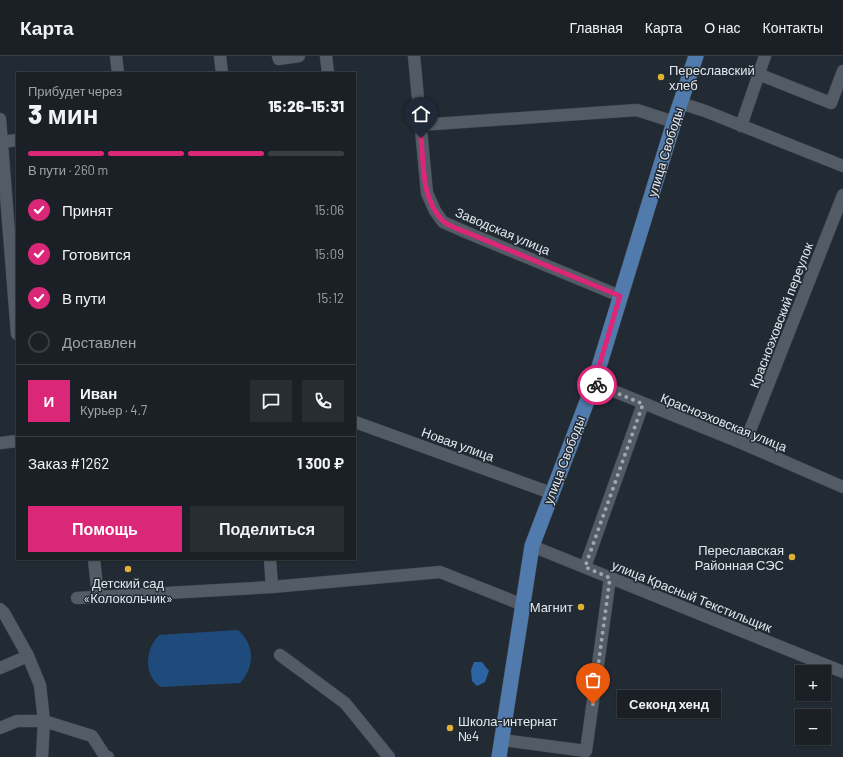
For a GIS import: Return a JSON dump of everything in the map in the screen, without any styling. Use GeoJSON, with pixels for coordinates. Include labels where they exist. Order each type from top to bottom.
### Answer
{"type":"FeatureCollection","features":[{"type":"Feature","properties":{"kind":"main road","name":"улица Свободы"},"geometry":{"type":"LineString","coordinates":[[499,757],[532,546],[594,383],[674,122],[679,101],[696,56]]}},
{"type":"Feature","properties":{"kind":"street"},"geometry":{"type":"LineString","coordinates":[[116,56],[118,72]]}},
{"type":"Feature","properties":{"kind":"street"},"geometry":{"type":"LineString","coordinates":[[220,56],[222,72]]}},
{"type":"Feature","properties":{"kind":"street"},"geometry":{"type":"LineString","coordinates":[[278,56],[278,59],[299,56]]}},
{"type":"Feature","properties":{"kind":"street"},"geometry":{"type":"LineString","coordinates":[[326,56],[328,72]]}},
{"type":"Feature","properties":{"kind":"street","name":"Заводская улица"},"geometry":{"type":"LineString","coordinates":[[414,56],[427,193],[435,211],[444,222],[620,296]]}},
{"type":"Feature","properties":{"kind":"street"},"geometry":{"type":"LineString","coordinates":[[741,126],[764,56]]}},
{"type":"Feature","properties":{"kind":"street"},"geometry":{"type":"LineString","coordinates":[[758,74],[831,103],[843,71]]}},
{"type":"Feature","properties":{"kind":"street"},"geometry":{"type":"LineString","coordinates":[[679,101],[843,166]]}},
{"type":"Feature","properties":{"kind":"street"},"geometry":{"type":"LineString","coordinates":[[420,125],[637,110],[674,122]]}},
{"type":"Feature","properties":{"kind":"street"},"geometry":{"type":"LineString","coordinates":[[0,119],[9,262],[16,318]]}},
{"type":"Feature","properties":{"kind":"street"},"geometry":{"type":"LineString","coordinates":[[2,142],[16,140]]}},
{"type":"Feature","properties":{"kind":"street","name":"Красноэховский переулок"},"geometry":{"type":"LineString","coordinates":[[744,444],[843,195]]}},
{"type":"Feature","properties":{"kind":"street","name":"Красноэховская улица"},"geometry":{"type":"LineString","coordinates":[[594,383],[744,444],[843,487]]}},
{"type":"Feature","properties":{"kind":"street"},"geometry":{"type":"LineString","coordinates":[[585,567],[643,404]]}},
{"type":"Feature","properties":{"kind":"street","name":"Новая улица"},"geometry":{"type":"LineString","coordinates":[[356,422],[551,493]]}},
{"type":"Feature","properties":{"kind":"street"},"geometry":{"type":"LineString","coordinates":[[0,443],[16,441]]}},
{"type":"Feature","properties":{"kind":"street","name":"улица Красный Текстильщик"},"geometry":{"type":"LineString","coordinates":[[532,546],[843,672]]}},
{"type":"Feature","properties":{"kind":"street"},"geometry":{"type":"LineString","coordinates":[[94,560],[98,597]]}},
{"type":"Feature","properties":{"kind":"street"},"geometry":{"type":"LineString","coordinates":[[270,560],[272,586]]}},
{"type":"Feature","properties":{"kind":"street"},"geometry":{"type":"LineString","coordinates":[[77,598],[272,586],[440,572],[523,605]]}},
{"type":"Feature","properties":{"kind":"street"},"geometry":{"type":"LineString","coordinates":[[502,740],[586,751],[610,578]]}},
{"type":"Feature","properties":{"kind":"street"},"geometry":{"type":"LineString","coordinates":[[0,609],[4,613],[4,621],[28,656],[40,685],[44,721],[42,757]]}},
{"type":"Feature","properties":{"kind":"street"},"geometry":{"type":"LineString","coordinates":[[0,668],[28,656]]}},
{"type":"Feature","properties":{"kind":"street"},"geometry":{"type":"LineString","coordinates":[[280,656],[345,703],[389,757]]}},
{"type":"Feature","properties":{"kind":"street"},"geometry":{"type":"LineString","coordinates":[[0,728],[17,721],[44,721],[92,736],[105,756],[108,757]]}},
{"type":"Feature","properties":{"kind":"shaded area"},"geometry":{"type":"Polygon","coordinates":[[[238,630],[248,642],[251,656],[248,670],[240,683],[161,687],[151,676],[148,662],[149,655],[154,641],[159,635],[238,630]]]}},
{"type":"Feature","properties":{"kind":"shaded area"},"geometry":{"type":"Polygon","coordinates":[[[474,662],[482,662],[489,671],[485,682],[477,686],[472,681],[471,670],[474,662]]]}},
{"type":"Feature","properties":{"kind":"way so far"},"geometry":{"type":"LineString","coordinates":[[593,704],[610,578],[585,567],[643,404],[597,385]]}},
{"type":"Feature","properties":{"kind":"place","name":"Переславский хлеб"},"geometry":{"type":"Point","coordinates":[661,77]}},
{"type":"Feature","properties":{"kind":"place","name":"Переславская Районная СЭС"},"geometry":{"type":"Point","coordinates":[792,557]}},
{"type":"Feature","properties":{"kind":"place","name":"Детский сад «Колокольчик»"},"geometry":{"type":"Point","coordinates":[128,569]}},
{"type":"Feature","properties":{"kind":"place","name":"Магнит"},"geometry":{"type":"Point","coordinates":[581,607]}},
{"type":"Feature","properties":{"kind":"place","name":"Секонд хенд"},"geometry":{"type":"Point","coordinates":[593,704]}},
{"type":"Feature","properties":{"kind":"place","name":"Школа-интернат №4"},"geometry":{"type":"Point","coordinates":[450,728]}},
{"type":"Feature","properties":{"kind":"route"},"geometry":{"type":"LineString","coordinates":[[421,138],[427,193],[435,211],[444,222],[620,296],[594,383],[597,385]]}}]}
